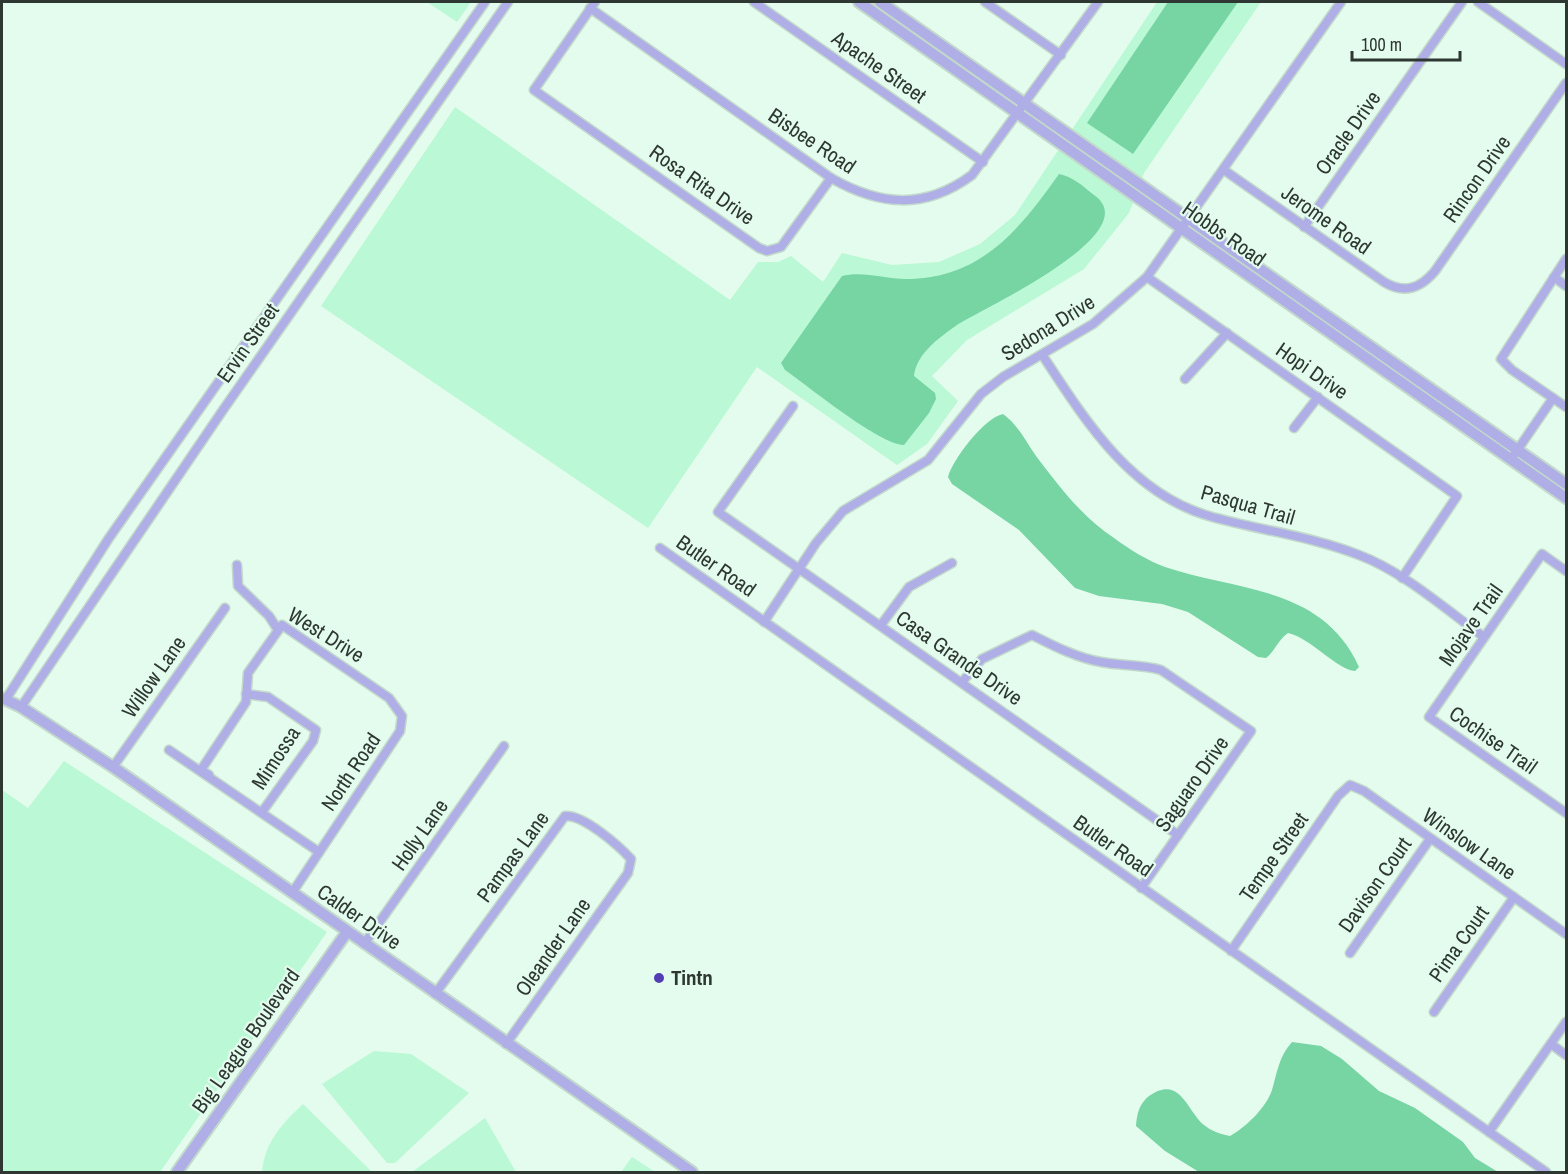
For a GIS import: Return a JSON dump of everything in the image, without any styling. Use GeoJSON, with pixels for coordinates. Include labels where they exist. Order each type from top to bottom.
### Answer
{"type":"FeatureCollection","features":[{"type":"Feature","properties":{"kind":"street","name":"Ervin Street"},"geometry":{"type":"LineString","coordinates":[[4,698],[109,538],[485,2]]}},
{"type":"Feature","properties":{"kind":"street","name":"Ervin Street"},"geometry":{"type":"LineString","coordinates":[[21,707],[216,419],[508,2]]}},
{"type":"Feature","properties":{"kind":"street","name":"Apache Street"},"geometry":{"type":"LineString","coordinates":[[754,2],[983,162]]}},
{"type":"Feature","properties":{"kind":"street","name":"Hobbs Road"},"geometry":{"type":"LineString","coordinates":[[859,2],[1023,109]]}},
{"type":"Feature","properties":{"kind":"street","name":"Hobbs Road"},"geometry":{"type":"LineString","coordinates":[[880,2],[1023,109],[1566,498]]}},
{"type":"Feature","properties":{"kind":"street"},"geometry":{"type":"LineString","coordinates":[[985,2],[1061,55]]}},
{"type":"Feature","properties":{"kind":"street","name":"Bisbee Road"},"geometry":{"type":"LineString","coordinates":[[593,5],[852,190],[879,199],[917,200],[934,195],[963,181],[983,162],[1098,2]]}},
{"type":"Feature","properties":{"kind":"street","name":"Sedona Drive"},"geometry":{"type":"LineString","coordinates":[[764,622],[827,528],[843,511],[928,460],[981,393],[1003,377],[1043,356],[1093,324],[1147,277],[1341,2]]}},
{"type":"Feature","properties":{"kind":"street","name":"Oracle Drive"},"geometry":{"type":"LineString","coordinates":[[1305,226],[1462,2]]}},
{"type":"Feature","properties":{"kind":"street"},"geometry":{"type":"LineString","coordinates":[[1478,2],[1566,64]]}},
{"type":"Feature","properties":{"kind":"street","name":"Rosa Rita Drive"},"geometry":{"type":"LineString","coordinates":[[593,5],[534,90],[767,251],[781,247],[831,177]]}},
{"type":"Feature","properties":{"kind":"street","name":"Rincon Drive"},"geometry":{"type":"LineString","coordinates":[[1412,289],[1428,279],[1435,271],[1566,83]]}},
{"type":"Feature","properties":{"kind":"street","name":"Jerome Road"},"geometry":{"type":"LineString","coordinates":[[1224,170],[1384,282],[1399,290],[1412,289]]}},
{"type":"Feature","properties":{"kind":"street","name":"Hobbs Road"},"geometry":{"type":"LineString","coordinates":[[1186,224],[1566,484]]}},
{"type":"Feature","properties":{"kind":"street"},"geometry":{"type":"LineString","coordinates":[[1566,260],[1501,359],[1566,407]]}},
{"type":"Feature","properties":{"kind":"street","name":"Hopi Drive"},"geometry":{"type":"LineString","coordinates":[[1147,277],[1457,496],[1402,578]]}},
{"type":"Feature","properties":{"kind":"street"},"geometry":{"type":"LineString","coordinates":[[1554,278],[1566,286]]}},
{"type":"Feature","properties":{"kind":"street"},"geometry":{"type":"LineString","coordinates":[[1185,379],[1227,333]]}},
{"type":"Feature","properties":{"kind":"street","name":"Pasqua Trail"},"geometry":{"type":"LineString","coordinates":[[1043,356],[1090,427],[1122,462],[1148,485],[1180,504],[1207,515],[1359,555],[1402,578],[1484,637]]}},
{"type":"Feature","properties":{"kind":"street"},"geometry":{"type":"LineString","coordinates":[[1294,428],[1318,397]]}},
{"type":"Feature","properties":{"kind":"street"},"geometry":{"type":"LineString","coordinates":[[1510,459],[1553,398]]}},
{"type":"Feature","properties":{"kind":"street","name":"Casa Grande Drive"},"geometry":{"type":"LineString","coordinates":[[793,406],[718,512],[1178,835]]}},
{"type":"Feature","properties":{"kind":"street","name":"Butler Road"},"geometry":{"type":"LineString","coordinates":[[660,548],[1546,1173]]}},
{"type":"Feature","properties":{"kind":"street","name":"Mojave Trail"},"geometry":{"type":"LineString","coordinates":[[1429,717],[1542,554],[1566,571]]}},
{"type":"Feature","properties":{"kind":"street"},"geometry":{"type":"LineString","coordinates":[[881,625],[909,587],[952,562]]}},
{"type":"Feature","properties":{"kind":"street","name":"West Drive"},"geometry":{"type":"LineString","coordinates":[[237,565],[238,586],[270,616],[278,630],[282,625],[360,678]]}},
{"type":"Feature","properties":{"kind":"street","name":"Willow Lane"},"geometry":{"type":"LineString","coordinates":[[113,767],[225,608]]}},
{"type":"Feature","properties":{"kind":"street"},"geometry":{"type":"LineString","coordinates":[[278,630],[248,674],[246,702],[201,770],[319,852]]}},
{"type":"Feature","properties":{"kind":"street","name":"Saguaro Drive"},"geometry":{"type":"LineString","coordinates":[[962,682],[982,659],[1032,635],[1079,657],[1101,663],[1145,666],[1161,670],[1251,731],[1141,888]]}},
{"type":"Feature","properties":{"kind":"street","name":"North Road"},"geometry":{"type":"LineString","coordinates":[[292,893],[400,731],[402,716],[389,698],[360,678]]}},
{"type":"Feature","properties":{"kind":"street","name":"Mimossa"},"geometry":{"type":"LineString","coordinates":[[246,694],[268,697],[316,730],[313,741],[262,812]]}},
{"type":"Feature","properties":{"kind":"street","name":"Calder Drive"},"geometry":{"type":"LineString","coordinates":[[4,698],[113,767],[692,1173]]}},
{"type":"Feature","properties":{"kind":"street","name":"Cochise Trail"},"geometry":{"type":"LineString","coordinates":[[1429,717],[1566,813]]}},
{"type":"Feature","properties":{"kind":"street","name":"Holly Lane"},"geometry":{"type":"LineString","coordinates":[[364,944],[504,746]]}},
{"type":"Feature","properties":{"kind":"street"},"geometry":{"type":"LineString","coordinates":[[169,750],[209,775]]}},
{"type":"Feature","properties":{"kind":"street","name":"Winslow Lane"},"geometry":{"type":"LineString","coordinates":[[1350,785],[1364,791],[1566,934]]}},
{"type":"Feature","properties":{"kind":"street","name":"Tempe Street"},"geometry":{"type":"LineString","coordinates":[[1231,951],[1338,796],[1350,785]]}},
{"type":"Feature","properties":{"kind":"street","name":"Pampas Lane"},"geometry":{"type":"LineString","coordinates":[[435,994],[565,816],[578,818],[622,850],[631,860],[629,870]]}},
{"type":"Feature","properties":{"kind":"street","name":"Davison Court"},"geometry":{"type":"LineString","coordinates":[[1350,952],[1430,839]]}},
{"type":"Feature","properties":{"kind":"street","name":"Oleander Lane"},"geometry":{"type":"LineString","coordinates":[[506,1044],[629,870]]}},
{"type":"Feature","properties":{"kind":"street","name":"Pima Court"},"geometry":{"type":"LineString","coordinates":[[1434,1012],[1514,897]]}},
{"type":"Feature","properties":{"kind":"street","name":"Big League Boulevard"},"geometry":{"type":"LineString","coordinates":[[177,1173],[346,932]]}},
{"type":"Feature","properties":{"kind":"street"},"geometry":{"type":"LineString","coordinates":[[1489,1132],[1566,1022]]}},
{"type":"Feature","properties":{"kind":"street"},"geometry":{"type":"LineString","coordinates":[[1551,1044],[1566,1055]]}},
{"type":"Feature","properties":{"kind":"shaded area"},"geometry":{"type":"Polygon","coordinates":[[[427,2],[471,2],[457,22],[427,2]]]}},
{"type":"Feature","properties":{"kind":"shaded area"},"geometry":{"type":"Polygon","coordinates":[[[1157,2],[1261,2],[1144,173],[1129,213],[1084,269],[967,340],[932,376],[958,401],[927,444],[897,465],[757,367],[648,528],[321,306],[455,107],[730,300],[758,262],[778,262],[791,256],[823,282],[842,253],[892,265],[939,262],[980,244],[1015,215],[1157,2]]]}},
{"type":"Feature","properties":{"kind":"shaded area"},"geometry":{"type":"Polygon","coordinates":[[[1168,2],[1238,2],[1133,154],[1087,123],[1168,2]]]}},
{"type":"Feature","properties":{"kind":"shaded area"},"geometry":{"type":"Polygon","coordinates":[[[1059,174],[1073,179],[1094,195],[1105,211],[1099,229],[1081,249],[1055,269],[957,325],[924,353],[914,376],[935,393],[936,399],[929,413],[904,445],[879,436],[826,401],[785,370],[781,363],[842,276],[858,274],[906,279],[933,277],[956,270],[996,247],[1029,214],[1059,174]]]}},
{"type":"Feature","properties":{"kind":"shaded area"},"geometry":{"type":"Polygon","coordinates":[[[1003,414],[1017,428],[1053,479],[1102,530],[1145,558],[1165,567],[1248,588],[1301,606],[1323,621],[1343,640],[1359,667],[1355,671],[1348,669],[1306,641],[1288,633],[1266,658],[1258,657],[1188,612],[1162,604],[1099,596],[1075,588],[1019,530],[952,484],[948,477],[956,460],[970,440],[987,423],[1003,414]]]}},
{"type":"Feature","properties":{"kind":"shaded area"},"geometry":{"type":"Polygon","coordinates":[[[64,761],[327,932],[160,1172],[2,1172],[2,790],[28,808],[64,761]]]}},
{"type":"Feature","properties":{"kind":"shaded area"},"geometry":{"type":"Polygon","coordinates":[[[1292,1042],[1321,1046],[1342,1059],[1379,1091],[1415,1108],[1463,1142],[1475,1158],[1498,1172],[1199,1172],[1165,1151],[1136,1126],[1143,1102],[1160,1090],[1168,1089],[1182,1097],[1207,1127],[1230,1136],[1249,1122],[1265,1104],[1272,1090],[1281,1059],[1292,1042]]]}},
{"type":"Feature","properties":{"kind":"shaded area"},"geometry":{"type":"Polygon","coordinates":[[[374,1051],[411,1054],[469,1093],[395,1163],[387,1163],[322,1084],[374,1051]]]}},
{"type":"Feature","properties":{"kind":"shaded area"},"geometry":{"type":"Polygon","coordinates":[[[303,1104],[372,1172],[262,1172],[271,1142],[282,1126],[303,1104]]]}},
{"type":"Feature","properties":{"kind":"shaded area"},"geometry":{"type":"Polygon","coordinates":[[[485,1118],[516,1172],[412,1172],[485,1118]]]}},
{"type":"Feature","properties":{"kind":"shaded area"},"geometry":{"type":"Polygon","coordinates":[[[632,1157],[655,1172],[621,1172],[632,1157]]]}},
{"type":"Feature","properties":{"kind":"place","name":"Tintn"},"geometry":{"type":"Point","coordinates":[659,978]}}]}
